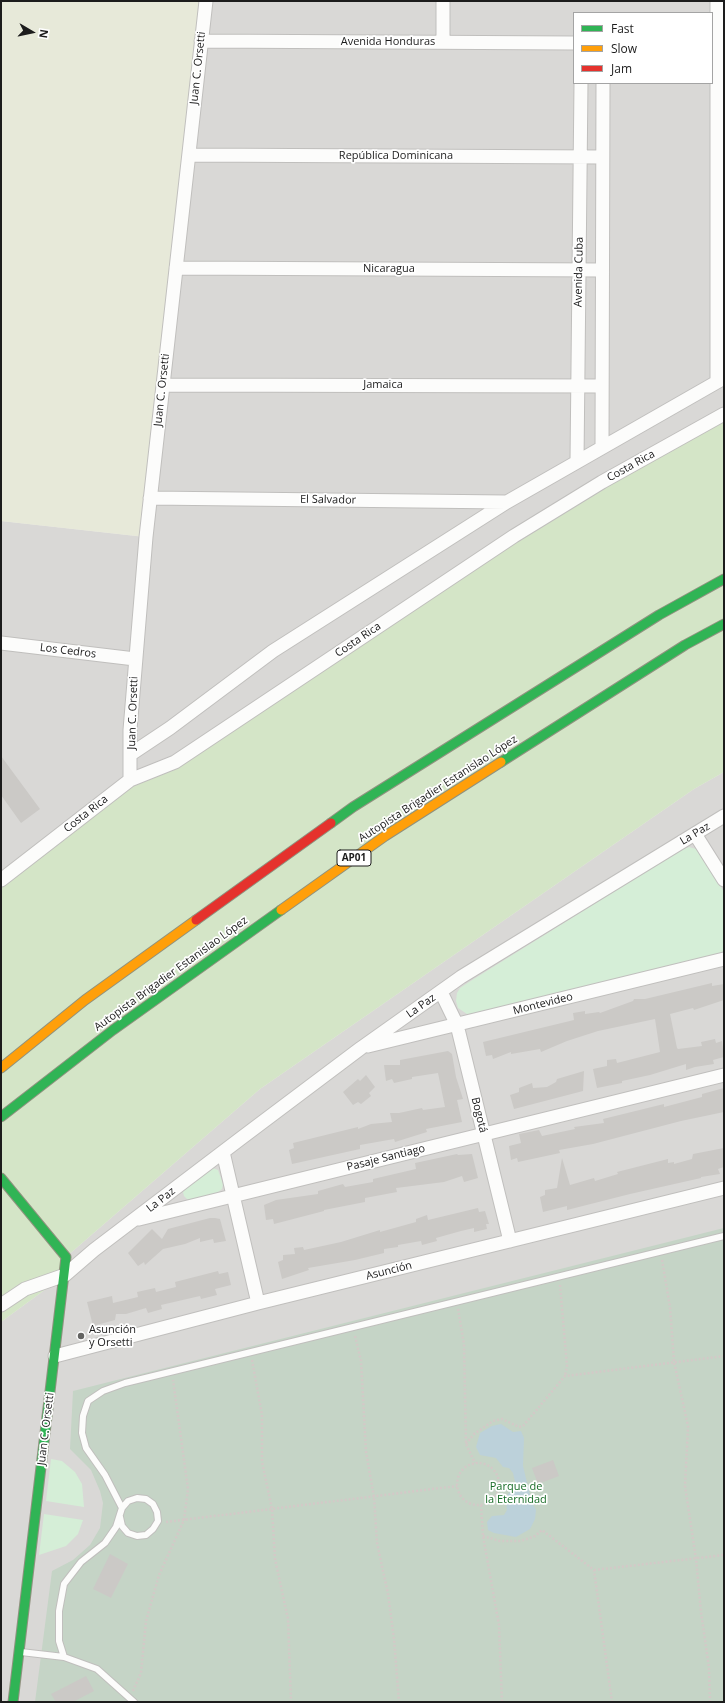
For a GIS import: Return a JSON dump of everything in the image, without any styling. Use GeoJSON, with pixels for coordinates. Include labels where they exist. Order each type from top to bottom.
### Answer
{"type":"FeatureCollection","features":[{"type":"Feature","properties":{"kind":"main road"},"geometry":{"type":"LineString","coordinates":[[1,1068],[85,1000],[353,807],[659,615],[724,579]]}},
{"type":"Feature","properties":{"kind":"main road","name":"Autopista Brigadier Estanislao López"},"geometry":{"type":"LineString","coordinates":[[1,1117],[112,1030],[385,836],[685,645],[724,624]]}},
{"type":"Feature","properties":{"kind":"main road","name":"Juan C. Orsetti"},"geometry":{"type":"LineString","coordinates":[[1,1178],[66,1258],[13,1702]]}},
{"type":"Feature","properties":{"kind":"street","name":"Juan C. Orsetti"},"geometry":{"type":"LineString","coordinates":[[130,780],[130,730],[135,659],[150,498],[206,1]]}},
{"type":"Feature","properties":{"kind":"street"},"geometry":{"type":"LineString","coordinates":[[443,1],[443,42]]}},
{"type":"Feature","properties":{"kind":"street"},"geometry":{"type":"LineString","coordinates":[[131,754],[170,728],[273,651],[507,502],[602,446],[721,380],[717,1]]}},
{"type":"Feature","properties":{"kind":"street","name":"Avenida Honduras"},"geometry":{"type":"LineString","coordinates":[[201,41],[573,43]]}},
{"type":"Feature","properties":{"kind":"street","name":"Avenida Cuba"},"geometry":{"type":"LineString","coordinates":[[577,461],[581,84]]}},
{"type":"Feature","properties":{"kind":"street","name":"Avenida Cuba"},"geometry":{"type":"LineString","coordinates":[[602,446],[603,84]]}},
{"type":"Feature","properties":{"kind":"street","name":"República Dominicana"},"geometry":{"type":"LineString","coordinates":[[189,155],[602,157]]}},
{"type":"Feature","properties":{"kind":"street","name":"Nicaragua"},"geometry":{"type":"LineString","coordinates":[[176,268],[602,270]]}},
{"type":"Feature","properties":{"kind":"street","name":"Jamaica"},"geometry":{"type":"LineString","coordinates":[[163,385],[602,386]]}},
{"type":"Feature","properties":{"kind":"street","name":"Costa Rica"},"geometry":{"type":"LineString","coordinates":[[1,880],[130,780],[175,762],[514,536],[602,482],[724,414]]}},
{"type":"Feature","properties":{"kind":"street","name":"El Salvador"},"geometry":{"type":"LineString","coordinates":[[150,498],[507,502]]}},
{"type":"Feature","properties":{"kind":"street","name":"Los Cedros"},"geometry":{"type":"LineString","coordinates":[[1,643],[135,659]]}},
{"type":"Feature","properties":{"kind":"street","name":"La Paz"},"geometry":{"type":"LineString","coordinates":[[134,1221],[362,1048],[461,977],[724,816]]}},
{"type":"Feature","properties":{"kind":"street"},"geometry":{"type":"LineString","coordinates":[[696,834],[724,880]]}},
{"type":"Feature","properties":{"kind":"street","name":"Montevideo"},"geometry":{"type":"LineString","coordinates":[[362,1048],[724,959]]}},
{"type":"Feature","properties":{"kind":"street","name":"Bogotá"},"geometry":{"type":"LineString","coordinates":[[441,992],[457,1025],[510,1241]]}},
{"type":"Feature","properties":{"kind":"street","name":"Pasaje Santiago"},"geometry":{"type":"LineString","coordinates":[[65,1275],[94,1250],[134,1221],[724,1075]]}},
{"type":"Feature","properties":{"kind":"street"},"geometry":{"type":"LineString","coordinates":[[223,1152],[258,1303]]}},
{"type":"Feature","properties":{"kind":"street","name":"Asunción"},"geometry":{"type":"LineString","coordinates":[[55,1356],[258,1303],[724,1188]]}},
{"type":"Feature","properties":{"kind":"street"},"geometry":{"type":"LineString","coordinates":[[1,1305],[25,1289],[65,1275]]}},
{"type":"Feature","properties":{"kind":"lane"},"geometry":{"type":"LineString","coordinates":[[122,1508],[105,1475],[86,1448],[82,1432],[83,1416],[88,1401],[103,1392],[126,1383],[724,1236]]}},
{"type":"Feature","properties":{"kind":"lane"},"geometry":{"type":"LineString","coordinates":[[64,1657],[59,1641],[59,1611],[64,1584],[81,1562],[105,1543],[116,1526],[122,1508],[128,1501],[136,1498],[146,1499],[153,1504],[158,1512],[158,1521],[153,1529],[146,1535],[137,1536],[128,1533],[122,1526],[120,1517]]}},
{"type":"Feature","properties":{"kind":"lane"},"geometry":{"type":"LineString","coordinates":[[19,1651],[64,1657],[97,1669],[132,1700]]}},
{"type":"Feature","properties":{"kind":"path"},"geometry":{"type":"LineString","coordinates":[[660,1252],[670,1307],[674,1362],[688,1426],[685,1486],[696,1559],[700,1612],[709,1668],[710,1702]]}},
{"type":"Feature","properties":{"kind":"path"},"geometry":{"type":"LineString","coordinates":[[466,1444],[474,1434],[493,1421],[502,1419],[519,1426],[523,1426],[565,1376],[567,1366],[559,1277]]}},
{"type":"Feature","properties":{"kind":"path"},"geometry":{"type":"LineString","coordinates":[[457,1302],[464,1344],[466,1444],[475,1463]]}},
{"type":"Feature","properties":{"kind":"path"},"geometry":{"type":"LineString","coordinates":[[353,1327],[361,1361],[366,1452],[374,1496],[377,1543],[388,1594],[394,1639],[399,1702]]}},
{"type":"Feature","properties":{"kind":"path"},"geometry":{"type":"LineString","coordinates":[[251,1352],[262,1415],[262,1462],[272,1509],[275,1559],[288,1619],[291,1702]]}},
{"type":"Feature","properties":{"kind":"path"},"geometry":{"type":"LineString","coordinates":[[565,1376],[724,1356]]}},
{"type":"Feature","properties":{"kind":"path"},"geometry":{"type":"LineString","coordinates":[[132,1700],[141,1672],[146,1622],[159,1575],[184,1520],[188,1489],[172,1372]]}},
{"type":"Feature","properties":{"kind":"path"},"geometry":{"type":"LineString","coordinates":[[475,1463],[484,1463],[492,1468],[498,1476],[499,1485],[496,1494],[490,1502],[481,1505],[472,1504],[464,1500],[458,1492],[457,1486],[459,1473],[466,1466],[475,1463]]}},
{"type":"Feature","properties":{"kind":"path"},"geometry":{"type":"LineString","coordinates":[[158,1521],[184,1520],[457,1486]]}},
{"type":"Feature","properties":{"kind":"path"},"geometry":{"type":"LineString","coordinates":[[481,1505],[482,1536],[499,1625],[502,1702]]}},
{"type":"Feature","properties":{"kind":"path"},"geometry":{"type":"LineString","coordinates":[[482,1536],[500,1541],[521,1541],[535,1536],[542,1530],[594,1570],[724,1555]]}},
{"type":"Feature","properties":{"kind":"path"},"geometry":{"type":"LineString","coordinates":[[594,1570],[612,1702]]}},
{"type":"Feature","properties":{"kind":"shaded area"},"geometry":{"type":"Polygon","coordinates":[[[206,1],[724,1],[724,414],[1,880],[1,521],[145,537],[206,1]]]}},
{"type":"Feature","properties":{"kind":"shaded area"},"geometry":{"type":"Polygon","coordinates":[[[724,772],[724,1702],[1,1702],[1,1322],[65,1275],[66,1257],[260,1089],[694,789],[724,772]]]}},
{"type":"Feature","properties":{"kind":"green space"},"geometry":{"type":"Polygon","coordinates":[[[1,1],[206,1],[146,537],[1,521],[1,1]]]}},
{"type":"Feature","properties":{"kind":"green space"},"geometry":{"type":"Polygon","coordinates":[[[724,414],[724,772],[694,789],[260,1089],[66,1257],[65,1275],[1,1322],[1,880],[130,780],[175,762],[514,536],[724,414]]]}},
{"type":"Feature","properties":{"kind":"green space"},"geometry":{"type":"Polygon","coordinates":[[[689,847],[696,849],[702,856],[724,892],[724,953],[480,1013],[467,1014],[458,1008],[456,1001],[457,993],[460,988],[679,851],[689,847]]]}},
{"type":"Feature","properties":{"kind":"green space"},"geometry":{"type":"Polygon","coordinates":[[[213,1168],[218,1170],[223,1184],[222,1189],[216,1194],[188,1200],[184,1196],[183,1192],[186,1188],[213,1168]]]}},
{"type":"Feature","properties":{"kind":"green space","name":"Parque de la Eternidad"},"geometry":{"type":"Polygon","coordinates":[[[724,1228],[724,1702],[35,1702],[52,1571],[73,1560],[90,1545],[100,1528],[103,1503],[100,1491],[91,1470],[70,1449],[73,1391],[724,1228]]]}},
{"type":"Feature","properties":{"kind":"green space"},"geometry":{"type":"Polygon","coordinates":[[[51,1459],[62,1461],[75,1472],[82,1484],[84,1507],[46,1501],[51,1459]]]}},
{"type":"Feature","properties":{"kind":"green space"},"geometry":{"type":"Polygon","coordinates":[[[44,1514],[83,1520],[78,1534],[66,1546],[39,1555],[44,1514]]]}},
{"type":"Feature","properties":{"kind":"water"},"geometry":{"type":"Polygon","coordinates":[[[501,1424],[513,1432],[521,1431],[524,1438],[523,1466],[532,1503],[536,1510],[535,1519],[530,1529],[516,1537],[494,1533],[488,1530],[487,1522],[492,1516],[504,1515],[507,1510],[506,1501],[508,1494],[516,1486],[513,1473],[509,1468],[503,1467],[496,1458],[480,1455],[476,1447],[480,1433],[492,1426],[501,1424]]]}},
{"type":"Feature","properties":{"kind":"building"},"geometry":{"type":"Polygon","coordinates":[[[1,756],[40,809],[21,823],[1,795],[1,756]]]}},
{"type":"Feature","properties":{"kind":"building"},"geometry":{"type":"Polygon","coordinates":[[[712,983],[712,986],[724,984],[724,1000],[694,1010],[693,1008],[670,1014],[678,1049],[702,1046],[701,1042],[715,1039],[716,1043],[722,1041],[724,1057],[713,1060],[714,1064],[686,1070],[686,1064],[650,1075],[622,1081],[622,1083],[597,1088],[593,1069],[607,1066],[607,1060],[616,1059],[617,1063],[660,1052],[655,1019],[598,1031],[567,1041],[541,1052],[540,1049],[511,1054],[511,1052],[493,1059],[492,1055],[486,1056],[483,1042],[574,1020],[573,1013],[585,1011],[585,1014],[600,1013],[633,1001],[634,999],[645,999],[712,983]]]}},
{"type":"Feature","properties":{"kind":"building"},"geometry":{"type":"Polygon","coordinates":[[[448,1051],[452,1054],[456,1077],[463,1099],[457,1100],[462,1122],[426,1129],[427,1132],[395,1142],[394,1139],[360,1145],[360,1149],[292,1164],[289,1150],[294,1148],[293,1143],[358,1127],[358,1129],[371,1124],[392,1122],[390,1113],[399,1113],[422,1108],[423,1110],[445,1107],[438,1073],[412,1077],[412,1079],[394,1083],[392,1079],[386,1081],[384,1065],[400,1065],[400,1060],[448,1051]]]}},
{"type":"Feature","properties":{"kind":"building"},"geometry":{"type":"Polygon","coordinates":[[[584,1071],[583,1091],[514,1109],[510,1095],[519,1092],[519,1088],[532,1083],[533,1088],[547,1087],[556,1082],[557,1079],[584,1071]]]}},
{"type":"Feature","properties":{"kind":"building"},"geometry":{"type":"Polygon","coordinates":[[[366,1075],[375,1087],[369,1093],[371,1096],[361,1104],[358,1102],[353,1105],[343,1092],[358,1079],[360,1081],[366,1075]]]}},
{"type":"Feature","properties":{"kind":"building"},"geometry":{"type":"Polygon","coordinates":[[[724,1088],[724,1112],[681,1121],[593,1144],[559,1150],[560,1153],[518,1162],[517,1158],[511,1160],[509,1146],[521,1143],[519,1134],[539,1130],[542,1136],[575,1129],[574,1127],[604,1123],[603,1119],[664,1104],[664,1107],[702,1097],[702,1094],[724,1088]]]}},
{"type":"Feature","properties":{"kind":"building"},"geometry":{"type":"Polygon","coordinates":[[[724,1148],[724,1167],[718,1169],[720,1174],[701,1177],[567,1210],[567,1206],[543,1212],[540,1197],[545,1195],[545,1190],[557,1188],[562,1158],[570,1185],[594,1178],[595,1181],[618,1174],[617,1172],[668,1159],[668,1163],[674,1162],[674,1164],[692,1159],[693,1154],[724,1148]]]}},
{"type":"Feature","properties":{"kind":"building"},"geometry":{"type":"Polygon","coordinates":[[[457,1154],[472,1154],[478,1178],[464,1182],[462,1176],[444,1182],[396,1188],[397,1192],[365,1198],[365,1202],[324,1210],[274,1224],[273,1219],[266,1220],[264,1205],[276,1200],[318,1194],[318,1191],[343,1184],[345,1187],[373,1182],[373,1179],[416,1169],[415,1163],[457,1154]]]}},
{"type":"Feature","properties":{"kind":"building"},"geometry":{"type":"Polygon","coordinates":[[[478,1208],[479,1212],[485,1211],[489,1224],[486,1224],[487,1229],[474,1232],[474,1228],[461,1231],[436,1238],[437,1241],[422,1245],[421,1241],[398,1245],[398,1247],[384,1249],[384,1253],[355,1260],[308,1268],[309,1270],[282,1279],[278,1262],[283,1260],[283,1255],[295,1254],[294,1248],[303,1247],[304,1250],[341,1242],[380,1230],[380,1232],[416,1222],[416,1219],[427,1215],[428,1220],[478,1208]]]}},
{"type":"Feature","properties":{"kind":"building"},"geometry":{"type":"Polygon","coordinates":[[[210,1218],[220,1219],[226,1241],[214,1243],[213,1239],[200,1242],[200,1238],[185,1244],[163,1249],[145,1265],[144,1262],[138,1266],[128,1253],[152,1229],[162,1239],[168,1229],[210,1218]]]}},
{"type":"Feature","properties":{"kind":"building"},"geometry":{"type":"Polygon","coordinates":[[[218,1271],[219,1274],[228,1272],[231,1285],[215,1289],[217,1295],[201,1299],[200,1296],[161,1305],[162,1309],[148,1313],[146,1308],[126,1314],[116,1314],[115,1320],[93,1326],[87,1302],[112,1296],[113,1303],[138,1297],[137,1292],[155,1288],[156,1292],[176,1287],[175,1282],[218,1271]]]}},
{"type":"Feature","properties":{"kind":"building"},"geometry":{"type":"Polygon","coordinates":[[[553,1460],[559,1476],[538,1484],[532,1468],[553,1460]]]}},
{"type":"Feature","properties":{"kind":"building"},"geometry":{"type":"Polygon","coordinates":[[[110,1554],[128,1564],[111,1598],[93,1589],[110,1554]]]}},
{"type":"Feature","properties":{"kind":"building"},"geometry":{"type":"Polygon","coordinates":[[[86,1676],[94,1691],[73,1702],[56,1702],[51,1694],[86,1676]]]}},
{"type":"Feature","properties":{"kind":"traffic: fast"},"geometry":{"type":"LineString","coordinates":[[331,823],[353,807],[659,615],[724,579]]}},
{"type":"Feature","properties":{"kind":"traffic: fast"},"geometry":{"type":"LineString","coordinates":[[501,762],[685,645],[724,624]]}},
{"type":"Feature","properties":{"kind":"traffic: fast"},"geometry":{"type":"LineString","coordinates":[[1,1117],[113,1030],[281,910]]}},
{"type":"Feature","properties":{"kind":"traffic: fast"},"geometry":{"type":"LineString","coordinates":[[1,1178],[66,1257],[13,1702]]}},
{"type":"Feature","properties":{"kind":"traffic: slow"},"geometry":{"type":"LineString","coordinates":[[281,910],[385,836],[501,762]]}},
{"type":"Feature","properties":{"kind":"traffic: slow"},"geometry":{"type":"LineString","coordinates":[[1,1068],[85,1000],[196,920]]}},
{"type":"Feature","properties":{"kind":"traffic: jam"},"geometry":{"type":"LineString","coordinates":[[196,920],[331,823]]}},
{"type":"Feature","properties":{"kind":"place","name":"Asunción y Orsetti"},"geometry":{"type":"Point","coordinates":[81,1336]}}]}
